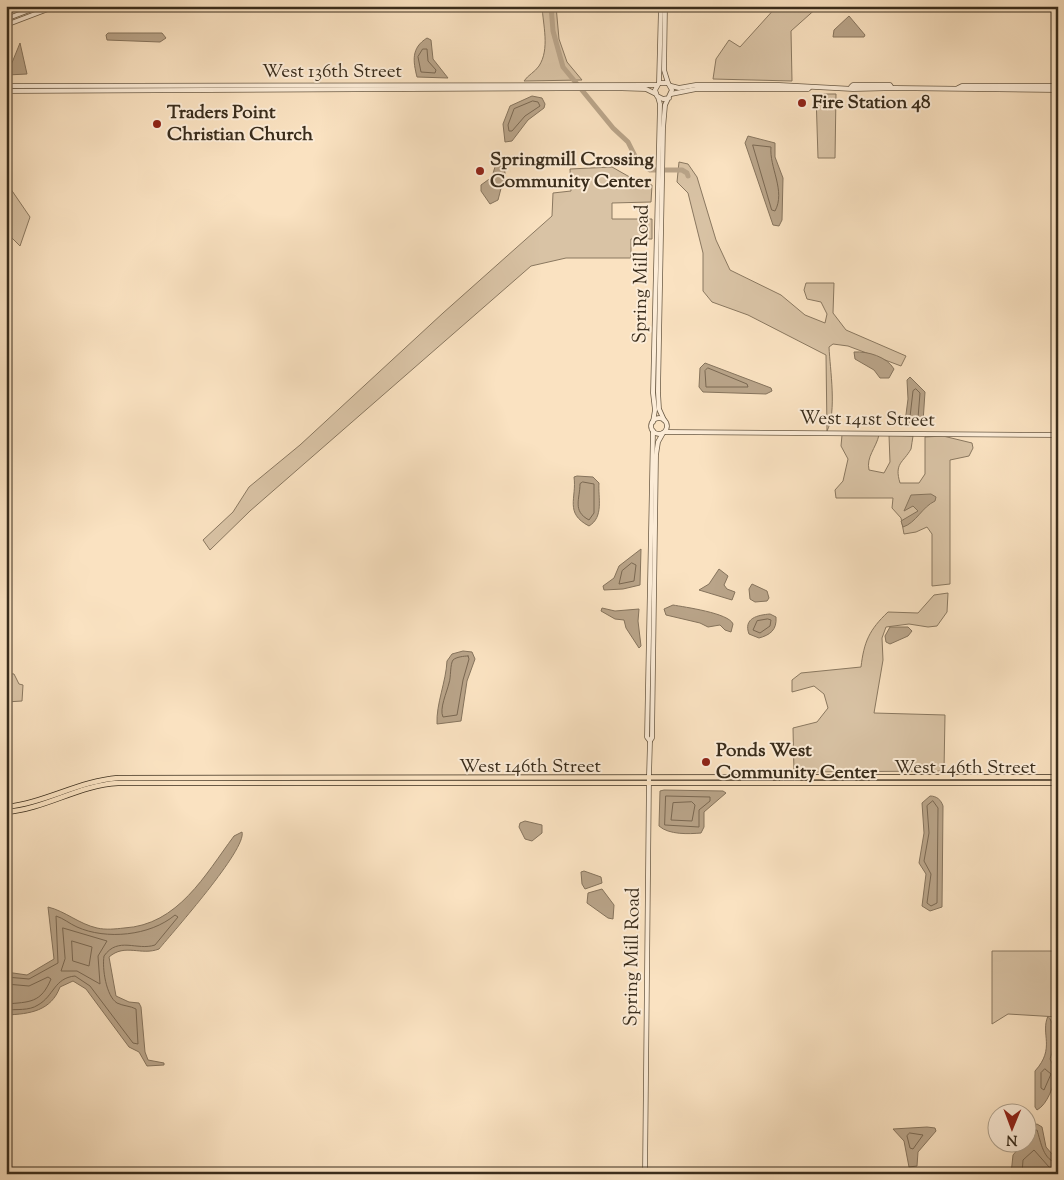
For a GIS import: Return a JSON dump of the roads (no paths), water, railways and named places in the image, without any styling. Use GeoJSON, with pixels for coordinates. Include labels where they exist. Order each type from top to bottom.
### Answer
{"type":"FeatureCollection","features":[{"type":"Feature","properties":{"kind":"main road","name":"West 146th Street"},"geometry":{"type":"LineString","coordinates":[[6,807],[30,803],[92,782],[118,778],[800,779],[1058,777]]}},
{"type":"Feature","properties":{"kind":"main road","name":"West 146th Street"},"geometry":{"type":"LineString","coordinates":[[6,812],[34,807],[93,786],[118,783],[649,779]]}},
{"type":"Feature","properties":{"kind":"main road","name":"West 146th Street"},"geometry":{"type":"LineString","coordinates":[[800,779],[1058,783]]}},
{"type":"Feature","properties":{"kind":"street"},"geometry":{"type":"LineString","coordinates":[[6,19],[40,6]]}},
{"type":"Feature","properties":{"kind":"street"},"geometry":{"type":"LineString","coordinates":[[6,25],[56,6]]}},
{"type":"Feature","properties":{"kind":"street"},"geometry":{"type":"LineString","coordinates":[[658,84],[661,6]]}},
{"type":"Feature","properties":{"kind":"street"},"geometry":{"type":"LineString","coordinates":[[665,6],[664,70],[669,84],[670,96],[696,89],[808,89],[810,87],[851,87],[890,90],[892,88],[1058,90]]}},
{"type":"Feature","properties":{"kind":"street","name":"Spring Mill Road"},"geometry":{"type":"LineString","coordinates":[[658,84],[657,96],[660,104],[658,392],[659,409],[666,422]]}},
{"type":"Feature","properties":{"kind":"street"},"geometry":{"type":"LineString","coordinates":[[669,84],[679,88],[708,84],[808,85],[810,87]]}},
{"type":"Feature","properties":{"kind":"street","name":"West 136th Street"},"geometry":{"type":"LineString","coordinates":[[6,86],[669,84]]}},
{"type":"Feature","properties":{"kind":"street"},"geometry":{"type":"LineString","coordinates":[[958,88],[962,86],[1058,86]]}},
{"type":"Feature","properties":{"kind":"street","name":"West 136th Street"},"geometry":{"type":"LineString","coordinates":[[6,90],[643,89],[657,96],[670,96]]}},
{"type":"Feature","properties":{"kind":"street","name":"Spring Mill Road"},"geometry":{"type":"LineString","coordinates":[[660,168],[665,105],[670,96]]}},
{"type":"Feature","properties":{"kind":"street","name":"Spring Mill Road"},"geometry":{"type":"LineString","coordinates":[[653,422],[655,410],[653,393],[660,174]]}},
{"type":"Feature","properties":{"kind":"street"},"geometry":{"type":"LineString","coordinates":[[666,422],[664,432],[658,434],[653,431],[653,422],[657,419],[666,422],[677,431]]}},
{"type":"Feature","properties":{"kind":"street","name":"Spring Mill Road"},"geometry":{"type":"LineString","coordinates":[[650,741],[647,737],[653,431]]}},
{"type":"Feature","properties":{"kind":"street","name":"Spring Mill Road"},"geometry":{"type":"LineString","coordinates":[[645,1174],[649,779],[652,728],[656,455],[658,442],[664,432]]}},
{"type":"Feature","properties":{"kind":"street","name":"West 141st Street"},"geometry":{"type":"LineString","coordinates":[[664,432],[1058,436]]}},
{"type":"Feature","properties":{"kind":"water"},"geometry":{"type":"Polygon","coordinates":[[[849,16],[865,35],[864,37],[833,37],[834,30],[849,16]]]}},
{"type":"Feature","properties":{"kind":"water"},"geometry":{"type":"Polygon","coordinates":[[[108,33],[162,33],[166,38],[160,42],[107,40],[106,35],[108,33]]]}},
{"type":"Feature","properties":{"kind":"water"},"geometry":{"type":"Polygon","coordinates":[[[427,38],[431,40],[433,59],[448,78],[417,77],[414,55],[418,46],[427,38]]]}},
{"type":"Feature","properties":{"kind":"water"},"geometry":{"type":"Polygon","coordinates":[[[20,43],[27,74],[7,75],[20,43]]]}},
{"type":"Feature","properties":{"kind":"water"},"geometry":{"type":"Polygon","coordinates":[[[532,96],[542,98],[545,104],[544,108],[528,120],[512,141],[505,142],[503,124],[510,106],[532,96]]]}},
{"type":"Feature","properties":{"kind":"water"},"geometry":{"type":"Polygon","coordinates":[[[748,136],[775,143],[775,157],[783,178],[782,220],[779,226],[773,225],[745,143],[748,136]]]}},
{"type":"Feature","properties":{"kind":"water"},"geometry":{"type":"Polygon","coordinates":[[[503,158],[505,173],[498,200],[490,204],[481,191],[481,185],[492,177],[497,160],[503,158]]]}},
{"type":"Feature","properties":{"kind":"water"},"geometry":{"type":"Polygon","coordinates":[[[854,352],[871,354],[887,361],[894,369],[889,378],[880,378],[874,370],[855,359],[854,352]]]}},
{"type":"Feature","properties":{"kind":"water"},"geometry":{"type":"Polygon","coordinates":[[[705,363],[771,388],[772,391],[766,394],[703,392],[699,387],[700,368],[705,363]]]}},
{"type":"Feature","properties":{"kind":"water"},"geometry":{"type":"Polygon","coordinates":[[[910,377],[925,392],[923,422],[920,425],[905,422],[908,399],[907,380],[910,377]]]}},
{"type":"Feature","properties":{"kind":"water"},"geometry":{"type":"Polygon","coordinates":[[[574,477],[593,477],[599,483],[597,518],[589,526],[581,521],[574,510],[574,477]]]}},
{"type":"Feature","properties":{"kind":"water"},"geometry":{"type":"Polygon","coordinates":[[[931,494],[936,497],[935,501],[926,507],[912,522],[903,527],[901,521],[918,511],[913,506],[904,511],[911,495],[931,494]]]}},
{"type":"Feature","properties":{"kind":"water"},"geometry":{"type":"Polygon","coordinates":[[[641,549],[640,585],[623,589],[604,590],[603,586],[614,578],[619,566],[641,549]]]}},
{"type":"Feature","properties":{"kind":"water"},"geometry":{"type":"Polygon","coordinates":[[[719,569],[728,576],[724,585],[727,589],[735,592],[732,600],[699,590],[709,584],[719,569]]]}},
{"type":"Feature","properties":{"kind":"water"},"geometry":{"type":"Polygon","coordinates":[[[752,584],[767,591],[769,598],[767,601],[755,602],[750,599],[749,589],[752,584]]]}},
{"type":"Feature","properties":{"kind":"water"},"geometry":{"type":"Polygon","coordinates":[[[673,605],[706,611],[730,620],[733,624],[731,632],[725,630],[720,625],[708,627],[700,623],[666,615],[664,609],[673,605]]]}},
{"type":"Feature","properties":{"kind":"water"},"geometry":{"type":"Polygon","coordinates":[[[602,608],[615,611],[639,609],[638,621],[641,646],[639,648],[626,628],[624,620],[615,619],[601,611],[602,608]]]}},
{"type":"Feature","properties":{"kind":"water"},"geometry":{"type":"Polygon","coordinates":[[[770,614],[776,617],[772,631],[759,638],[749,634],[748,624],[753,618],[770,614]]]}},
{"type":"Feature","properties":{"kind":"water"},"geometry":{"type":"Polygon","coordinates":[[[890,627],[908,627],[912,631],[908,636],[890,644],[886,642],[885,636],[890,627]]]}},
{"type":"Feature","properties":{"kind":"water"},"geometry":{"type":"Polygon","coordinates":[[[463,651],[472,652],[475,659],[467,681],[461,721],[437,724],[447,661],[452,654],[463,651]]]}},
{"type":"Feature","properties":{"kind":"water"},"geometry":{"type":"Polygon","coordinates":[[[660,791],[723,791],[726,793],[704,812],[704,827],[701,833],[685,834],[668,831],[659,826],[660,791]]]}},
{"type":"Feature","properties":{"kind":"water"},"geometry":{"type":"Polygon","coordinates":[[[930,796],[938,799],[943,806],[942,907],[930,911],[922,906],[926,874],[919,863],[924,833],[922,803],[930,796]]]}},
{"type":"Feature","properties":{"kind":"water"},"geometry":{"type":"Polygon","coordinates":[[[525,821],[542,825],[542,833],[532,841],[525,839],[519,827],[520,823],[525,821]]]}},
{"type":"Feature","properties":{"kind":"water"},"geometry":{"type":"Polygon","coordinates":[[[242,832],[233,855],[222,872],[159,949],[152,951],[127,950],[115,953],[109,957],[116,996],[129,1002],[139,1003],[141,1007],[145,1052],[148,1060],[164,1063],[164,1065],[147,1066],[139,1052],[129,1047],[86,989],[73,981],[60,987],[51,1001],[39,1010],[23,1014],[6,1015],[6,972],[27,975],[54,959],[48,907],[97,928],[114,929],[143,925],[160,918],[188,896],[234,836],[242,832]]]}},
{"type":"Feature","properties":{"kind":"water"},"geometry":{"type":"Polygon","coordinates":[[[584,871],[601,877],[602,883],[585,889],[582,884],[581,872],[584,871]]]}},
{"type":"Feature","properties":{"kind":"water"},"geometry":{"type":"Polygon","coordinates":[[[602,889],[614,905],[613,919],[608,918],[587,903],[588,893],[602,889]]]}},
{"type":"Feature","properties":{"kind":"water"},"geometry":{"type":"Polygon","coordinates":[[[1048,1016],[1055,1032],[1050,1059],[1057,1073],[1047,1099],[1037,1110],[1035,1102],[1035,1071],[1045,1055],[1048,1016]]]}},
{"type":"Feature","properties":{"kind":"water"},"geometry":{"type":"Polygon","coordinates":[[[1036,1124],[1042,1127],[1046,1147],[1058,1161],[1058,1174],[1011,1174],[1013,1155],[1016,1152],[1036,1152],[1036,1124]]]}},
{"type":"Feature","properties":{"kind":"water"},"geometry":{"type":"Polygon","coordinates":[[[935,1128],[936,1131],[918,1152],[917,1166],[909,1167],[904,1141],[893,1129],[935,1128]]]}},
{"type":"Feature","properties":{"kind":"waterway"},"geometry":{"type":"LineString","coordinates":[[551,6],[553,31],[563,67],[613,128],[628,142],[637,160],[650,170],[682,170],[688,176]]}},
{"type":"Feature","properties":{"kind":"place","name":"Fire Station 48"},"geometry":{"type":"Point","coordinates":[802,103]}},
{"type":"Feature","properties":{"kind":"place","name":"Traders Point Christian Church"},"geometry":{"type":"Point","coordinates":[157,124]}},
{"type":"Feature","properties":{"kind":"place","name":"Springmill Crossing Community Center"},"geometry":{"type":"Point","coordinates":[480,171]}},
{"type":"Feature","properties":{"kind":"place","name":"Ponds West Community Center"},"geometry":{"type":"Point","coordinates":[706,762]}}]}
